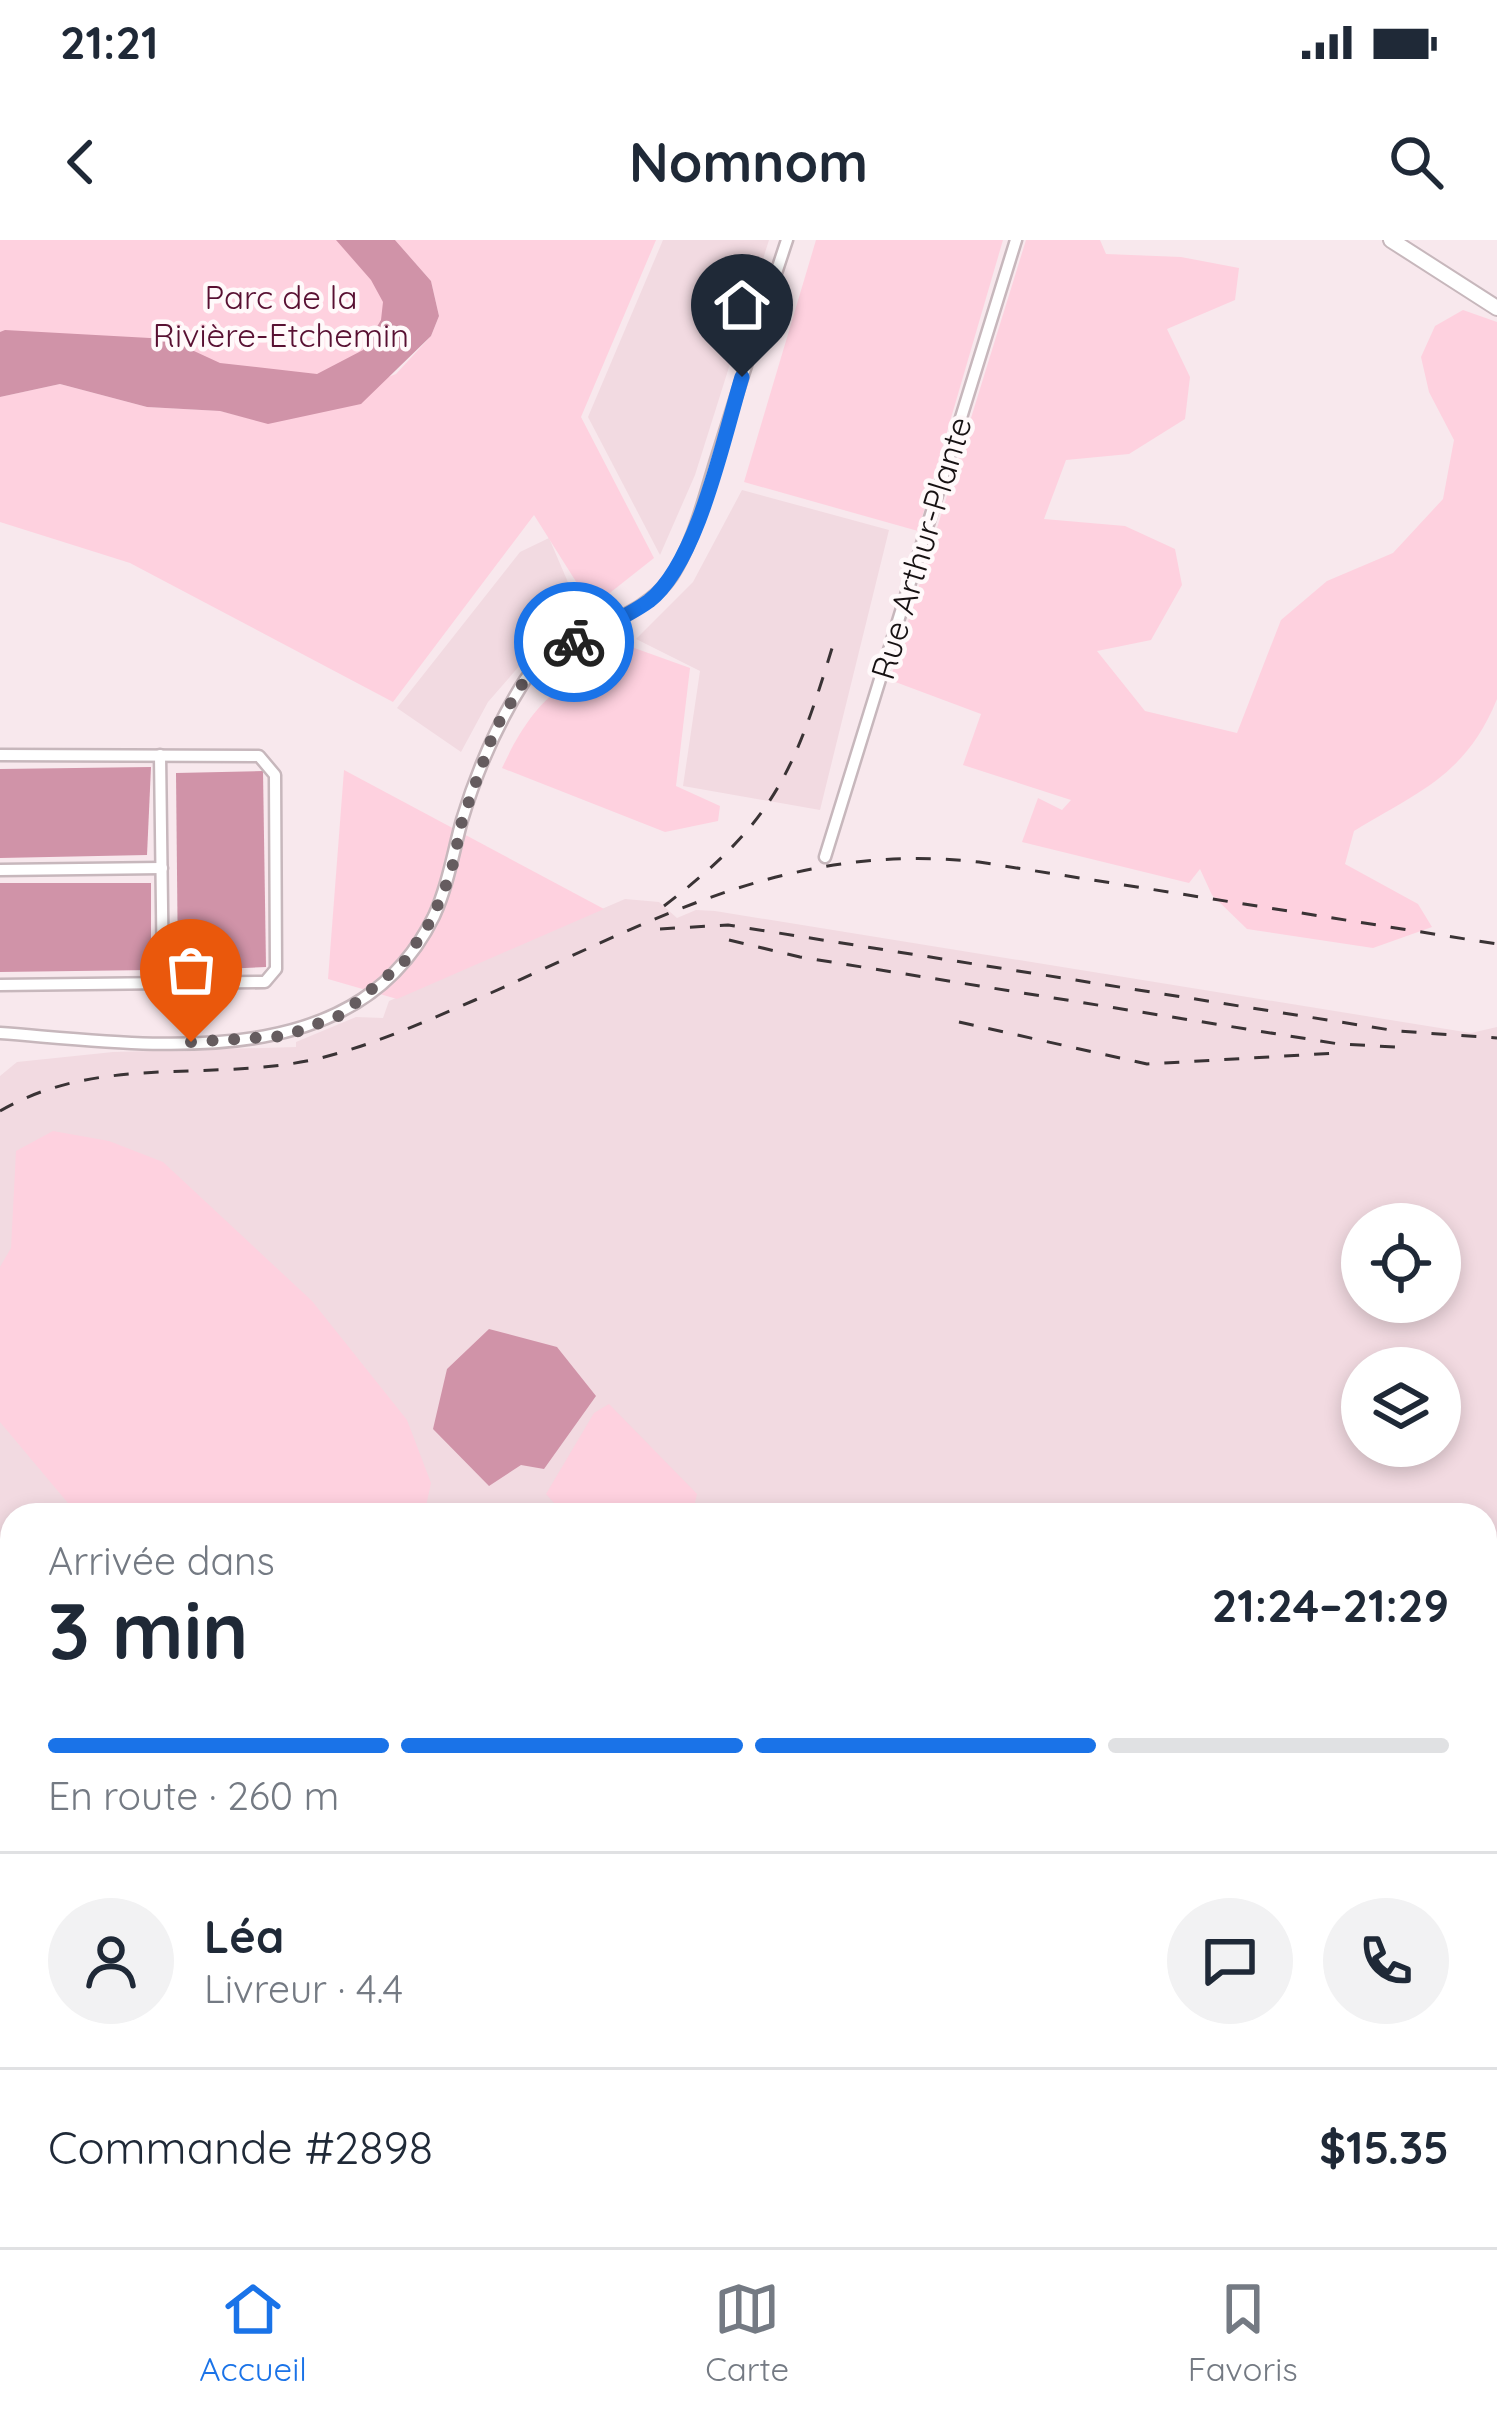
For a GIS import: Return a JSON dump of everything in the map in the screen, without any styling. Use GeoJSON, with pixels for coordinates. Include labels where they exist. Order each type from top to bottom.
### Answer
{"type":"FeatureCollection","features":[{"type":"Feature","properties":{"kind":"main road"},"geometry":{"type":"LineString","coordinates":[[1391,240],[1497,308]]}},
{"type":"Feature","properties":{"kind":"street"},"geometry":{"type":"LineString","coordinates":[[0,1033],[145,1044],[285,1036],[341,1015],[404,962],[432,919],[495,729],[529,673],[650,600],[672,575],[699,513],[787,240]]}},
{"type":"Feature","properties":{"kind":"street","name":"Rue Arthur-Plante"},"geometry":{"type":"LineString","coordinates":[[825,857],[1016,240]]}},
{"type":"Feature","properties":{"kind":"street"},"geometry":{"type":"LineString","coordinates":[[0,755],[259,756],[275,775],[276,969],[265,982],[0,985]]}},
{"type":"Feature","properties":{"kind":"street"},"geometry":{"type":"LineString","coordinates":[[160,755],[163,983]]}},
{"type":"Feature","properties":{"kind":"street"},"geometry":{"type":"LineString","coordinates":[[0,869],[162,868]]}},
{"type":"Feature","properties":{"kind":"shaded area"},"geometry":{"type":"Polygon","coordinates":[[[336,240],[395,240],[431,281],[439,316],[431,336],[361,404],[268,424],[220,411],[147,407],[60,384],[0,397],[0,332],[5,330],[168,339],[220,363],[317,374],[363,350],[381,320],[383,302],[371,280],[336,240]]]}},
{"type":"Feature","properties":{"kind":"shaded area"},"geometry":{"type":"Polygon","coordinates":[[[663,240],[769,240],[695,475],[660,555],[588,417],[663,240]]]}},
{"type":"Feature","properties":{"kind":"shaded area"},"geometry":{"type":"Polygon","coordinates":[[[742,490],[889,530],[820,810],[683,786],[700,671],[636,639],[693,582],[742,490]]]}},
{"type":"Feature","properties":{"kind":"shaded area"},"geometry":{"type":"Polygon","coordinates":[[[549,538],[585,622],[521,664],[488,702],[461,752],[397,708],[520,552],[549,538]]]}},
{"type":"Feature","properties":{"kind":"shaded area"},"geometry":{"type":"Polygon","coordinates":[[[151,767],[147,855],[0,858],[0,769],[151,767]]]}},
{"type":"Feature","properties":{"kind":"shaded area"},"geometry":{"type":"Polygon","coordinates":[[[263,771],[266,967],[178,971],[176,773],[263,771]]]}},
{"type":"Feature","properties":{"kind":"shaded area"},"geometry":{"type":"Polygon","coordinates":[[[0,883],[151,883],[151,970],[0,972],[0,883]]]}},
{"type":"Feature","properties":{"kind":"shaded area"},"geometry":{"type":"Polygon","coordinates":[[[625,899],[659,902],[677,918],[696,910],[715,911],[1471,1033],[1497,1027],[1497,1503],[0,1503],[0,1076],[17,1062],[113,1052],[296,1047],[296,1042],[356,1017],[383,1018],[389,1001],[625,899]]]}},
{"type":"Feature","properties":{"kind":"shaded area"},"geometry":{"type":"Polygon","coordinates":[[[489,1329],[557,1347],[596,1396],[544,1469],[521,1465],[489,1486],[433,1429],[447,1369],[489,1329]]]}},
{"type":"Feature","properties":{"kind":"green space","name":"Parc de la Rivière-Etchemin"},"geometry":{"type":"Polygon","coordinates":[[[0,240],[368,240],[406,326],[358,380],[0,366],[0,240]]]}},
{"type":"Feature","properties":{"kind":"green space"},"geometry":{"type":"Polygon","coordinates":[[[395,240],[656,240],[581,417],[654,558],[592,607],[534,515],[393,702],[130,563],[0,522],[0,397],[60,384],[147,407],[220,411],[268,423],[396,374],[431,336],[439,316],[431,281],[395,240]]]}},
{"type":"Feature","properties":{"kind":"green space"},"geometry":{"type":"Polygon","coordinates":[[[816,240],[1003,240],[918,531],[744,482],[816,240]]]}},
{"type":"Feature","properties":{"kind":"green space"},"geometry":{"type":"Polygon","coordinates":[[[1026,240],[1100,240],[1106,254],[1181,257],[1239,268],[1235,300],[1167,329],[1190,377],[1185,419],[1129,454],[1066,460],[1044,519],[1125,526],[1175,549],[1182,585],[1151,640],[1097,651],[1145,711],[1237,733],[1281,620],[1327,581],[1393,553],[1443,499],[1454,440],[1429,392],[1421,357],[1435,326],[1463,310],[1497,322],[1497,699],[1485,725],[1456,764],[1420,792],[1354,831],[1345,864],[1418,904],[1432,927],[1373,948],[1247,929],[1212,895],[1200,869],[1189,883],[1022,842],[1038,798],[1062,810],[1071,800],[963,765],[981,714],[890,680],[1026,240]]]}},
{"type":"Feature","properties":{"kind":"green space"},"geometry":{"type":"Polygon","coordinates":[[[626,645],[690,668],[676,786],[720,806],[718,821],[665,832],[502,768],[527,723],[552,694],[626,645]]]}},
{"type":"Feature","properties":{"kind":"green space"},"geometry":{"type":"Polygon","coordinates":[[[344,770],[604,909],[397,999],[328,979],[344,770]]]}},
{"type":"Feature","properties":{"kind":"green space"},"geometry":{"type":"Polygon","coordinates":[[[53,1131],[109,1141],[163,1162],[312,1301],[407,1420],[431,1483],[427,1503],[68,1503],[0,1422],[0,1267],[11,1248],[16,1151],[53,1131]]]}},
{"type":"Feature","properties":{"kind":"green space"},"geometry":{"type":"Polygon","coordinates":[[[609,1404],[697,1494],[695,1503],[554,1503],[546,1494],[594,1413],[609,1404]]]}},
{"type":"Feature","properties":{"kind":"railway"},"geometry":{"type":"LineString","coordinates":[[664,906],[731,848],[775,792],[806,728],[833,645]]}},
{"type":"Feature","properties":{"kind":"railway"},"geometry":{"type":"LineString","coordinates":[[0,1111],[75,1082],[153,1072],[272,1066],[333,1055],[415,1026],[718,895],[843,864],[909,859],[979,862],[1497,944]]}},
{"type":"Feature","properties":{"kind":"railway"},"geometry":{"type":"LineString","coordinates":[[660,929],[728,925],[1397,1031],[1497,1038]]}},
{"type":"Feature","properties":{"kind":"railway"},"geometry":{"type":"LineString","coordinates":[[729,940],[800,957],[1339,1044],[1396,1047]]}},
{"type":"Feature","properties":{"kind":"railway"},"geometry":{"type":"LineString","coordinates":[[959,1022],[1147,1064],[1337,1053]]}},
{"type":"Feature","properties":{"kind":"way so far"},"geometry":{"type":"LineString","coordinates":[[191,1042],[285,1036],[341,1015],[404,962],[432,919],[451,873],[462,821],[495,729],[529,673],[574,642]]}},
{"type":"Feature","properties":{"kind":"route"},"geometry":{"type":"LineString","coordinates":[[574,642],[650,600],[672,575],[699,513],[742,377]]}}]}
